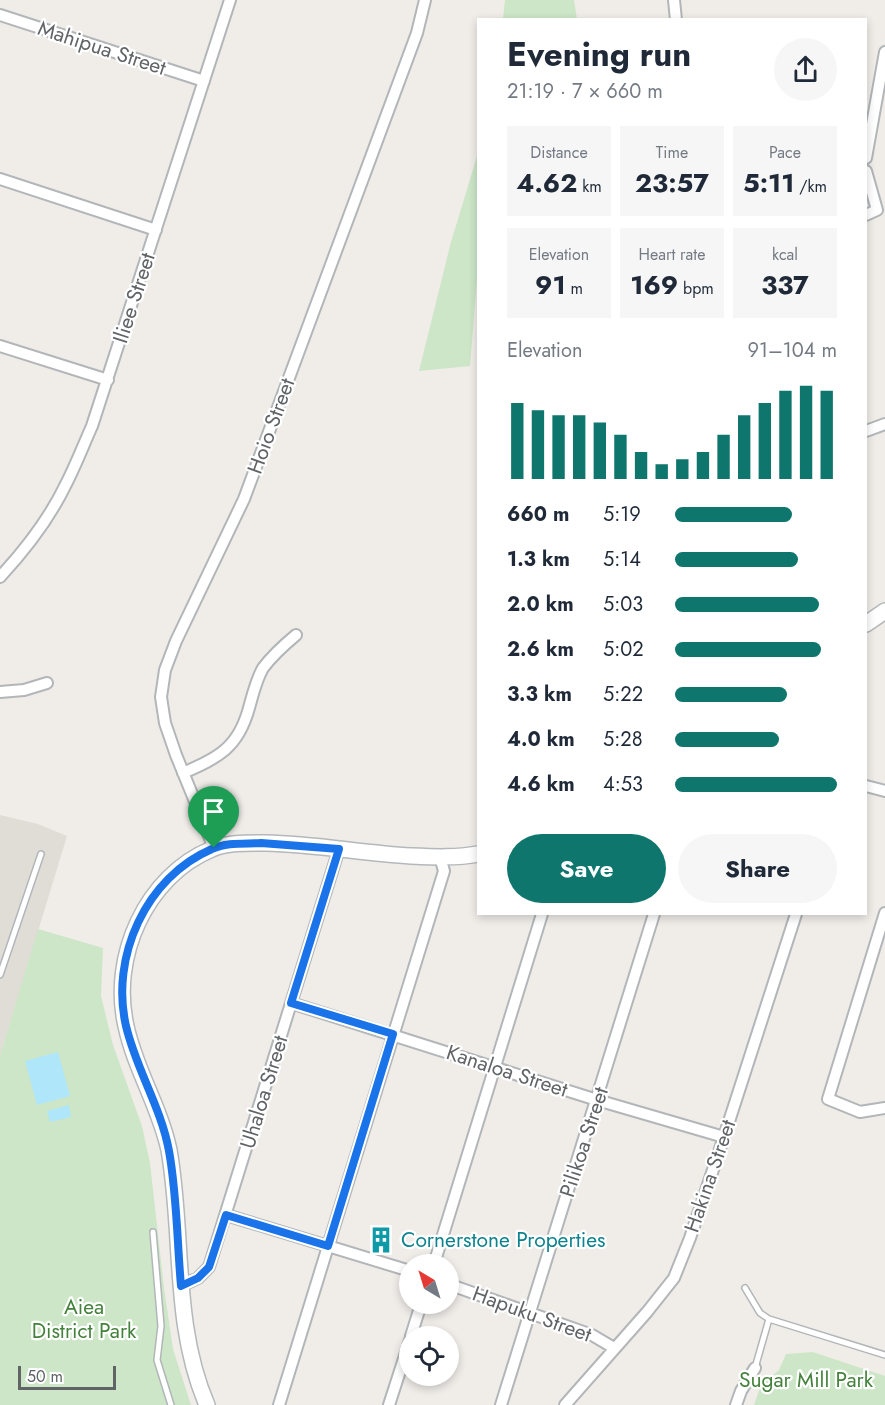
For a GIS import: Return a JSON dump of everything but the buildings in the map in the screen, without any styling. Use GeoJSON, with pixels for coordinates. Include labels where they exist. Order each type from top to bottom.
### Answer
{"type":"FeatureCollection","features":[{"type":"Feature","properties":{"kind":"street","name":"Iliee Street"},"geometry":{"type":"LineString","coordinates":[[0,577],[40,528],[65,487],[92,426],[230,0]]}},
{"type":"Feature","properties":{"kind":"street","name":"Hoio Street"},"geometry":{"type":"LineString","coordinates":[[214,848],[165,723],[161,698],[165,670],[176,641],[244,500],[417,33],[425,0]]}},
{"type":"Feature","properties":{"kind":"street"},"geometry":{"type":"LineString","coordinates":[[674,0],[676,18]]}},
{"type":"Feature","properties":{"kind":"street","name":"Mahipua Street"},"geometry":{"type":"LineString","coordinates":[[0,15],[204,81]]}},
{"type":"Feature","properties":{"kind":"street"},"geometry":{"type":"LineString","coordinates":[[867,153],[885,52]]}},
{"type":"Feature","properties":{"kind":"street"},"geometry":{"type":"LineString","coordinates":[[867,174],[881,209],[867,215]]}},
{"type":"Feature","properties":{"kind":"street"},"geometry":{"type":"LineString","coordinates":[[0,179],[156,230]]}},
{"type":"Feature","properties":{"kind":"street"},"geometry":{"type":"LineString","coordinates":[[0,346],[108,380]]}},
{"type":"Feature","properties":{"kind":"street"},"geometry":{"type":"LineString","coordinates":[[867,432],[885,424]]}},
{"type":"Feature","properties":{"kind":"street"},"geometry":{"type":"LineString","coordinates":[[867,623],[885,611]]}},
{"type":"Feature","properties":{"kind":"street"},"geometry":{"type":"LineString","coordinates":[[183,772],[211,761],[232,745],[240,733],[256,682],[263,669],[296,635]]}},
{"type":"Feature","properties":{"kind":"street"},"geometry":{"type":"LineString","coordinates":[[0,692],[24,690],[47,683]]}},
{"type":"Feature","properties":{"kind":"street"},"geometry":{"type":"LineString","coordinates":[[867,786],[885,791]]}},
{"type":"Feature","properties":{"kind":"street"},"geometry":{"type":"LineString","coordinates":[[207,1405],[192,1360],[183,1307],[168,1149],[125,1024],[122,998],[124,968],[138,922],[149,900],[185,862],[214,848],[234,844],[261,843],[440,857],[464,857],[477,854]]}},
{"type":"Feature","properties":{"kind":"street","name":"Uhaloa Street"},"geometry":{"type":"LineString","coordinates":[[181,1286],[198,1278],[209,1267],[339,849]]}},
{"type":"Feature","properties":{"kind":"street"},"geometry":{"type":"LineString","coordinates":[[279,1405],[444,872],[440,857]]}},
{"type":"Feature","properties":{"kind":"street"},"geometry":{"type":"LineString","coordinates":[[885,913],[881,942],[828,1099],[860,1112],[885,1108]]}},
{"type":"Feature","properties":{"kind":"street"},"geometry":{"type":"LineString","coordinates":[[437,1254],[542,915]]}},
{"type":"Feature","properties":{"kind":"street","name":"Pilikoa Street"},"geometry":{"type":"LineString","coordinates":[[501,1405],[654,915]]}},
{"type":"Feature","properties":{"kind":"street","name":"Hakina Street"},"geometry":{"type":"LineString","coordinates":[[565,1405],[674,1278],[724,1137],[796,915]]}},
{"type":"Feature","properties":{"kind":"street","name":"Kanaloa Street"},"geometry":{"type":"LineString","coordinates":[[291,1003],[597,1100],[724,1137]]}},
{"type":"Feature","properties":{"kind":"street"},"geometry":{"type":"LineString","coordinates":[[226,1215],[399,1268]]}},
{"type":"Feature","properties":{"kind":"street","name":"Hapuku Street"},"geometry":{"type":"LineString","coordinates":[[459,1288],[592,1335],[614,1348]]}},
{"type":"Feature","properties":{"kind":"street"},"geometry":{"type":"LineString","coordinates":[[736,1405],[741,1391],[755,1368]]}},
{"type":"Feature","properties":{"kind":"street"},"geometry":{"type":"LineString","coordinates":[[389,1405],[399,1373]]}},
{"type":"Feature","properties":{"kind":"lane"},"geometry":{"type":"LineString","coordinates":[[0,975],[41,854]]}},
{"type":"Feature","properties":{"kind":"lane"},"geometry":{"type":"LineString","coordinates":[[153,1232],[161,1326],[157,1360],[171,1405]]}},
{"type":"Feature","properties":{"kind":"lane"},"geometry":{"type":"LineString","coordinates":[[745,1288],[760,1313],[770,1319],[885,1355]]}},
{"type":"Feature","properties":{"kind":"lane"},"geometry":{"type":"LineString","coordinates":[[755,1368],[770,1319]]}},
{"type":"Feature","properties":{"kind":"shaded area"},"geometry":{"type":"Polygon","coordinates":[[[0,815],[38,824],[67,836],[0,1056],[0,815]]]}},
{"type":"Feature","properties":{"kind":"green space"},"geometry":{"type":"Polygon","coordinates":[[[505,0],[574,0],[577,18],[503,18],[505,0]]]}},
{"type":"Feature","properties":{"kind":"green space"},"geometry":{"type":"Polygon","coordinates":[[[477,156],[477,278],[470,366],[419,371],[451,242],[477,156]]]}},
{"type":"Feature","properties":{"kind":"green space","name":"Aiea District Park"},"geometry":{"type":"Polygon","coordinates":[[[38,929],[103,948],[101,996],[113,1045],[142,1126],[150,1163],[173,1349],[191,1405],[0,1405],[0,1056],[38,929]]]}},
{"type":"Feature","properties":{"kind":"green space","name":"Sugar Mill Park"},"geometry":{"type":"Polygon","coordinates":[[[813,1352],[885,1376],[885,1405],[754,1405],[761,1385],[779,1370],[786,1354],[813,1352]]]}},
{"type":"Feature","properties":{"kind":"water"},"geometry":{"type":"Polygon","coordinates":[[[58,1052],[70,1096],[37,1105],[25,1061],[58,1052]]]}},
{"type":"Feature","properties":{"kind":"water"},"geometry":{"type":"Polygon","coordinates":[[[69,1105],[71,1117],[50,1122],[47,1111],[69,1105]]]}},
{"type":"Feature","properties":{"kind":"place","name":"Cornerstone Properties"},"geometry":{"type":"Point","coordinates":[381,1240]}},
{"type":"Feature","properties":{"kind":"route"},"geometry":{"type":"LineString","coordinates":[[261,843],[339,849],[291,1003],[393,1034],[328,1246],[226,1215],[209,1267],[198,1278],[181,1286],[168,1149],[125,1024],[122,998],[124,968],[138,922],[149,900],[185,862],[214,848],[234,844],[261,843]]}}]}
